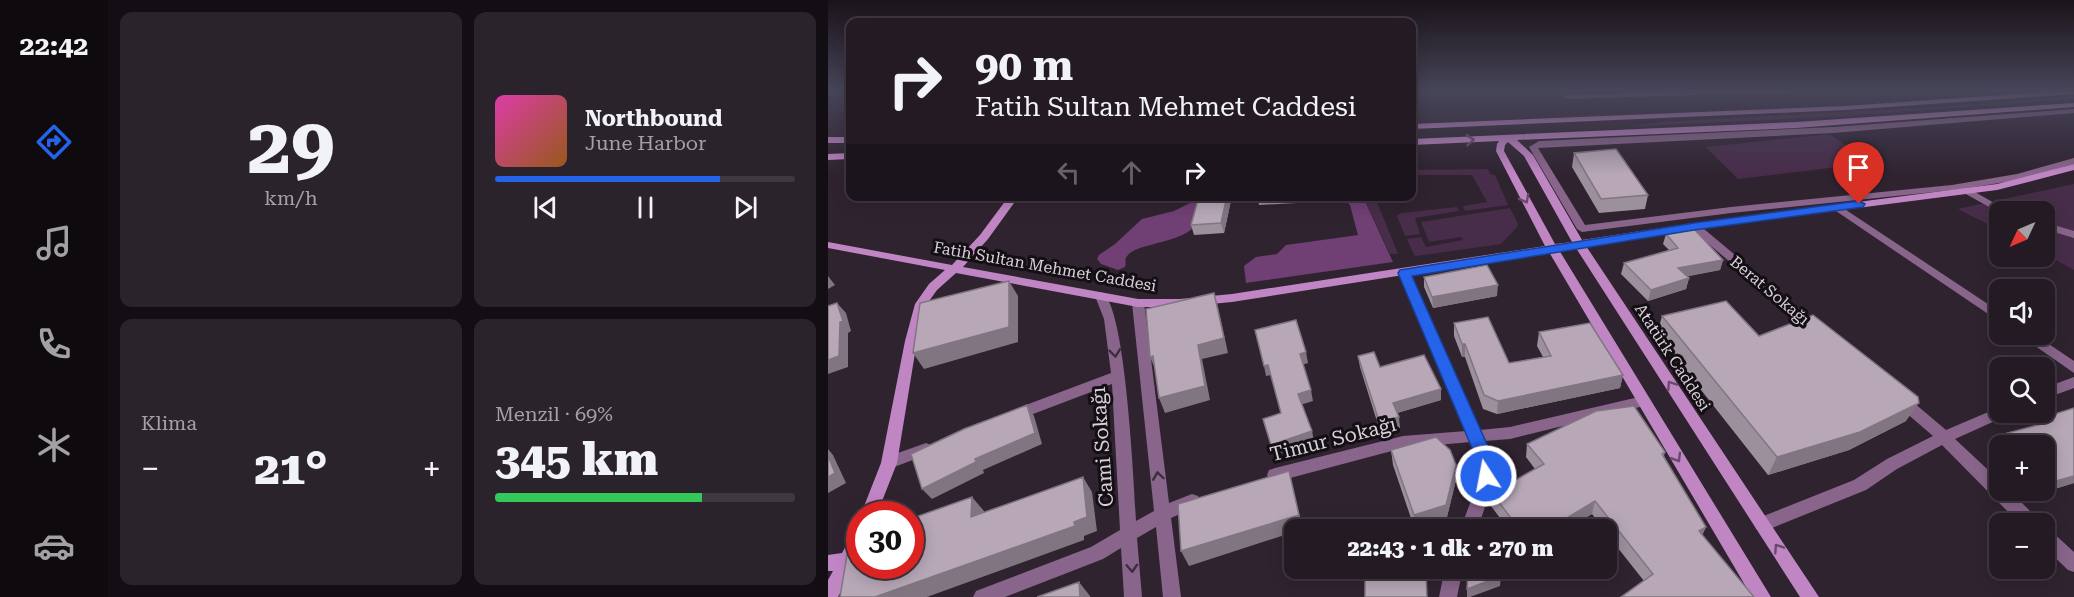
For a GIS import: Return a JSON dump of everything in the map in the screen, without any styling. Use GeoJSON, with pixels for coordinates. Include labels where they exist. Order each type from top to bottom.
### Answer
{"type":"FeatureCollection","features":[{"type":"Feature","properties":{"kind":"street"},"geometry":{"type":"LineString","coordinates":[[1416,127],[1640,118]]}},
{"type":"Feature","properties":{"kind":"street"},"geometry":{"type":"LineString","coordinates":[[1416,142],[1796,125],[1895,118]]}},
{"type":"Feature","properties":{"kind":"street"},"geometry":{"type":"LineString","coordinates":[[1987,118],[1833,130],[1539,144],[1533,147],[1582,229],[1731,210],[1952,188],[2018,177],[2074,161]]}},
{"type":"Feature","properties":{"kind":"street"},"geometry":{"type":"LineString","coordinates":[[1533,123],[1507,138],[1501,144],[1500,151],[1552,248],[1762,597]]}},
{"type":"Feature","properties":{"kind":"street","name":"Atatürk Caddesi"},"geometry":{"type":"LineString","coordinates":[[1479,126],[1516,143],[1528,155],[1579,244],[1810,597]]}},
{"type":"Feature","properties":{"kind":"street"},"geometry":{"type":"LineString","coordinates":[[828,140],[846,140]]}},
{"type":"Feature","properties":{"kind":"street"},"geometry":{"type":"LineString","coordinates":[[828,157],[846,156]]}},
{"type":"Feature","properties":{"kind":"street","name":"Fatih Sultan Mehmet Caddesi"},"geometry":{"type":"LineString","coordinates":[[828,245],[956,267],[1138,303],[1206,301],[1404,273],[1694,226],[2020,183],[2074,167]]}},
{"type":"Feature","properties":{"kind":"street"},"geometry":{"type":"LineString","coordinates":[[1967,191],[1989,203]]}},
{"type":"Feature","properties":{"kind":"street"},"geometry":{"type":"LineString","coordinates":[[874,501],[889,463],[911,341],[921,304],[933,287],[956,267],[984,237],[1010,201]]}},
{"type":"Feature","properties":{"kind":"street"},"geometry":{"type":"LineString","coordinates":[[1837,207],[1989,311]]}},
{"type":"Feature","properties":{"kind":"street","name":"Berat Sokağı"},"geometry":{"type":"LineString","coordinates":[[1694,226],[1828,339]]}},
{"type":"Feature","properties":{"kind":"street"},"geometry":{"type":"LineString","coordinates":[[2055,229],[2074,235]]}},
{"type":"Feature","properties":{"kind":"street"},"geometry":{"type":"LineString","coordinates":[[1404,273],[1486,460],[1483,490],[1472,519]]}},
{"type":"Feature","properties":{"kind":"street","name":"Cami Sokağı"},"geometry":{"type":"LineString","coordinates":[[1101,296],[1110,319],[1118,376],[1133,597]]}},
{"type":"Feature","properties":{"kind":"street"},"geometry":{"type":"LineString","coordinates":[[1138,303],[1172,597]]}},
{"type":"Feature","properties":{"kind":"street"},"geometry":{"type":"LineString","coordinates":[[2040,345],[2074,368]]}},
{"type":"Feature","properties":{"kind":"street"},"geometry":{"type":"LineString","coordinates":[[998,422],[1118,376]]}},
{"type":"Feature","properties":{"kind":"street"},"geometry":{"type":"LineString","coordinates":[[2055,390],[2074,382]]}},
{"type":"Feature","properties":{"kind":"street"},"geometry":{"type":"LineString","coordinates":[[1891,392],[1944,437],[2021,513]]}},
{"type":"Feature","properties":{"kind":"street","name":"Timur Sokağı"},"geometry":{"type":"LineString","coordinates":[[1264,478],[1402,442],[1426,438],[1475,437],[1510,433],[1643,401]]}},
{"type":"Feature","properties":{"kind":"street"},"geometry":{"type":"LineString","coordinates":[[1762,524],[1860,485],[1892,464],[1989,417]]}},
{"type":"Feature","properties":{"kind":"street"},"geometry":{"type":"LineString","coordinates":[[889,463],[943,442]]}},
{"type":"Feature","properties":{"kind":"street"},"geometry":{"type":"LineString","coordinates":[[982,597],[1097,553],[1163,514],[1209,496]]}},
{"type":"Feature","properties":{"kind":"street"},"geometry":{"type":"LineString","coordinates":[[2055,546],[2074,564]]}},
{"type":"Feature","properties":{"kind":"street"},"geometry":{"type":"LineString","coordinates":[[828,563],[846,560]]}},
{"type":"Feature","properties":{"kind":"street"},"geometry":{"type":"LineString","coordinates":[[829,597],[846,564]]}},
{"type":"Feature","properties":{"kind":"street"},"geometry":{"type":"LineString","coordinates":[[1448,597],[1452,579]]}},
{"type":"Feature","properties":{"kind":"shaded area"},"geometry":{"type":"Polygon","coordinates":[[[1737,118],[1807,118],[1625,127],[1662,122],[1737,118]]]}},
{"type":"Feature","properties":{"kind":"shaded area"},"geometry":{"type":"Polygon","coordinates":[[[1830,134],[1870,163],[1738,179],[1706,147],[1830,134]]]}},
{"type":"Feature","properties":{"kind":"shaded area"},"geometry":{"type":"Polygon","coordinates":[[[1488,169],[1490,174],[1495,175],[1508,205],[1465,211],[1463,206],[1487,202],[1472,175],[1416,175],[1416,170],[1488,169]]]}},
{"type":"Feature","properties":{"kind":"shaded area"},"geometry":{"type":"Polygon","coordinates":[[[2074,184],[2074,270],[2055,260],[2055,201],[1995,201],[2074,184]]]}},
{"type":"Feature","properties":{"kind":"shaded area"},"geometry":{"type":"Polygon","coordinates":[[[1198,201],[1194,227],[1186,233],[1137,249],[1126,258],[1125,267],[1118,270],[1101,264],[1097,259],[1142,219],[1174,211],[1198,201]]]}},
{"type":"Feature","properties":{"kind":"shaded area"},"geometry":{"type":"Polygon","coordinates":[[[1346,201],[1365,201],[1393,262],[1246,283],[1244,266],[1256,257],[1277,254],[1286,245],[1358,235],[1350,205],[1346,201]]]}},
{"type":"Feature","properties":{"kind":"shaded area"},"geometry":{"type":"Polygon","coordinates":[[[1377,202],[1398,254],[1390,254],[1366,203],[1377,202]]]}},
{"type":"Feature","properties":{"kind":"shaded area"},"geometry":{"type":"Polygon","coordinates":[[[1989,202],[1989,225],[1958,209],[1989,202]]]}},
{"type":"Feature","properties":{"kind":"shaded area"},"geometry":{"type":"Polygon","coordinates":[[[1457,207],[1459,211],[1415,218],[1420,234],[1405,236],[1397,216],[1401,213],[1457,207]]]}},
{"type":"Feature","properties":{"kind":"shaded area"},"geometry":{"type":"Polygon","coordinates":[[[1510,208],[1518,224],[1501,244],[1416,256],[1407,239],[1421,237],[1426,247],[1463,240],[1461,237],[1429,242],[1421,222],[1510,208]]]}},
{"type":"Feature","properties":{"kind":"building"},"geometry":{"type":"Polygon","coordinates":[[[1616,149],[1648,195],[1601,199],[1574,153],[1616,149]]]}},
{"type":"Feature","properties":{"kind":"building"},"geometry":{"type":"Polygon","coordinates":[[[1198,201],[1226,201],[1221,223],[1191,225],[1198,201]]]}},
{"type":"Feature","properties":{"kind":"building"},"geometry":{"type":"Polygon","coordinates":[[[1694,229],[1723,260],[1678,268],[1689,278],[1651,290],[1624,263],[1678,248],[1666,234],[1694,229]]]}},
{"type":"Feature","properties":{"kind":"building"},"geometry":{"type":"Polygon","coordinates":[[[1487,265],[1498,285],[1432,297],[1424,277],[1487,265]]]}},
{"type":"Feature","properties":{"kind":"building"},"geometry":{"type":"Polygon","coordinates":[[[1009,281],[1009,327],[913,353],[920,303],[1009,281]]]}},
{"type":"Feature","properties":{"kind":"building"},"geometry":{"type":"Polygon","coordinates":[[[1214,293],[1224,338],[1198,345],[1205,386],[1159,398],[1153,356],[1150,357],[1146,309],[1214,293]]]}},
{"type":"Feature","properties":{"kind":"building"},"geometry":{"type":"Polygon","coordinates":[[[1726,301],[1759,336],[1813,315],[1918,397],[1919,403],[1860,432],[1777,457],[1662,316],[1726,301]]]}},
{"type":"Feature","properties":{"kind":"building"},"geometry":{"type":"Polygon","coordinates":[[[837,303],[843,321],[840,322],[839,356],[828,360],[828,306],[837,303]]]}},
{"type":"Feature","properties":{"kind":"building"},"geometry":{"type":"Polygon","coordinates":[[[1488,317],[1509,363],[1551,356],[1539,332],[1590,323],[1623,375],[1498,401],[1484,395],[1465,344],[1462,344],[1454,323],[1488,317]]]}},
{"type":"Feature","properties":{"kind":"building"},"geometry":{"type":"Polygon","coordinates":[[[1296,320],[1306,352],[1300,354],[1311,390],[1298,394],[1312,431],[1271,445],[1263,419],[1281,413],[1268,365],[1264,366],[1255,330],[1296,320]]]}},
{"type":"Feature","properties":{"kind":"building"},"geometry":{"type":"Polygon","coordinates":[[[1374,352],[1380,367],[1424,355],[1441,389],[1393,403],[1399,417],[1379,421],[1358,356],[1374,352]]]}},
{"type":"Feature","properties":{"kind":"building"},"geometry":{"type":"Polygon","coordinates":[[[1027,405],[1035,433],[975,459],[976,462],[922,489],[911,454],[964,429],[1027,405]]]}},
{"type":"Feature","properties":{"kind":"building"},"geometry":{"type":"Polygon","coordinates":[[[1634,406],[1665,452],[1662,454],[1706,527],[1699,531],[1754,597],[1621,597],[1653,574],[1617,529],[1617,519],[1609,519],[1595,501],[1565,519],[1512,519],[1492,493],[1544,464],[1527,444],[1596,411],[1634,406]]]}},
{"type":"Feature","properties":{"kind":"building"},"geometry":{"type":"Polygon","coordinates":[[[2074,408],[2074,476],[2055,481],[2055,435],[2000,435],[2045,423],[2055,423],[2055,414],[2074,408]]]}},
{"type":"Feature","properties":{"kind":"building"},"geometry":{"type":"Polygon","coordinates":[[[1436,437],[1450,450],[1456,465],[1446,505],[1414,515],[1391,450],[1436,437]]]}},
{"type":"Feature","properties":{"kind":"building"},"geometry":{"type":"Polygon","coordinates":[[[828,456],[835,473],[828,477],[828,456]]]}},
{"type":"Feature","properties":{"kind":"building"},"geometry":{"type":"Polygon","coordinates":[[[1289,471],[1299,515],[1181,551],[1178,504],[1289,471]]]}},
{"type":"Feature","properties":{"kind":"building"},"geometry":{"type":"Polygon","coordinates":[[[1083,477],[1087,517],[1074,522],[1075,526],[875,597],[840,597],[846,561],[846,579],[924,579],[924,514],[972,497],[971,517],[1083,477]]]}},
{"type":"Feature","properties":{"kind":"building"},"geometry":{"type":"Polygon","coordinates":[[[1426,579],[1427,597],[1365,597],[1365,580],[1426,579]]]}},
{"type":"Feature","properties":{"kind":"building"},"geometry":{"type":"Polygon","coordinates":[[[1467,579],[1493,579],[1467,589],[1467,579]]]}},
{"type":"Feature","properties":{"kind":"building"},"geometry":{"type":"Polygon","coordinates":[[[1079,582],[1080,597],[1037,597],[1079,582]]]}},
{"type":"Feature","properties":{"kind":"route"},"geometry":{"type":"LineString","coordinates":[[1486,476],[1486,460],[1404,273],[1694,226],[1859,204]]}}]}
